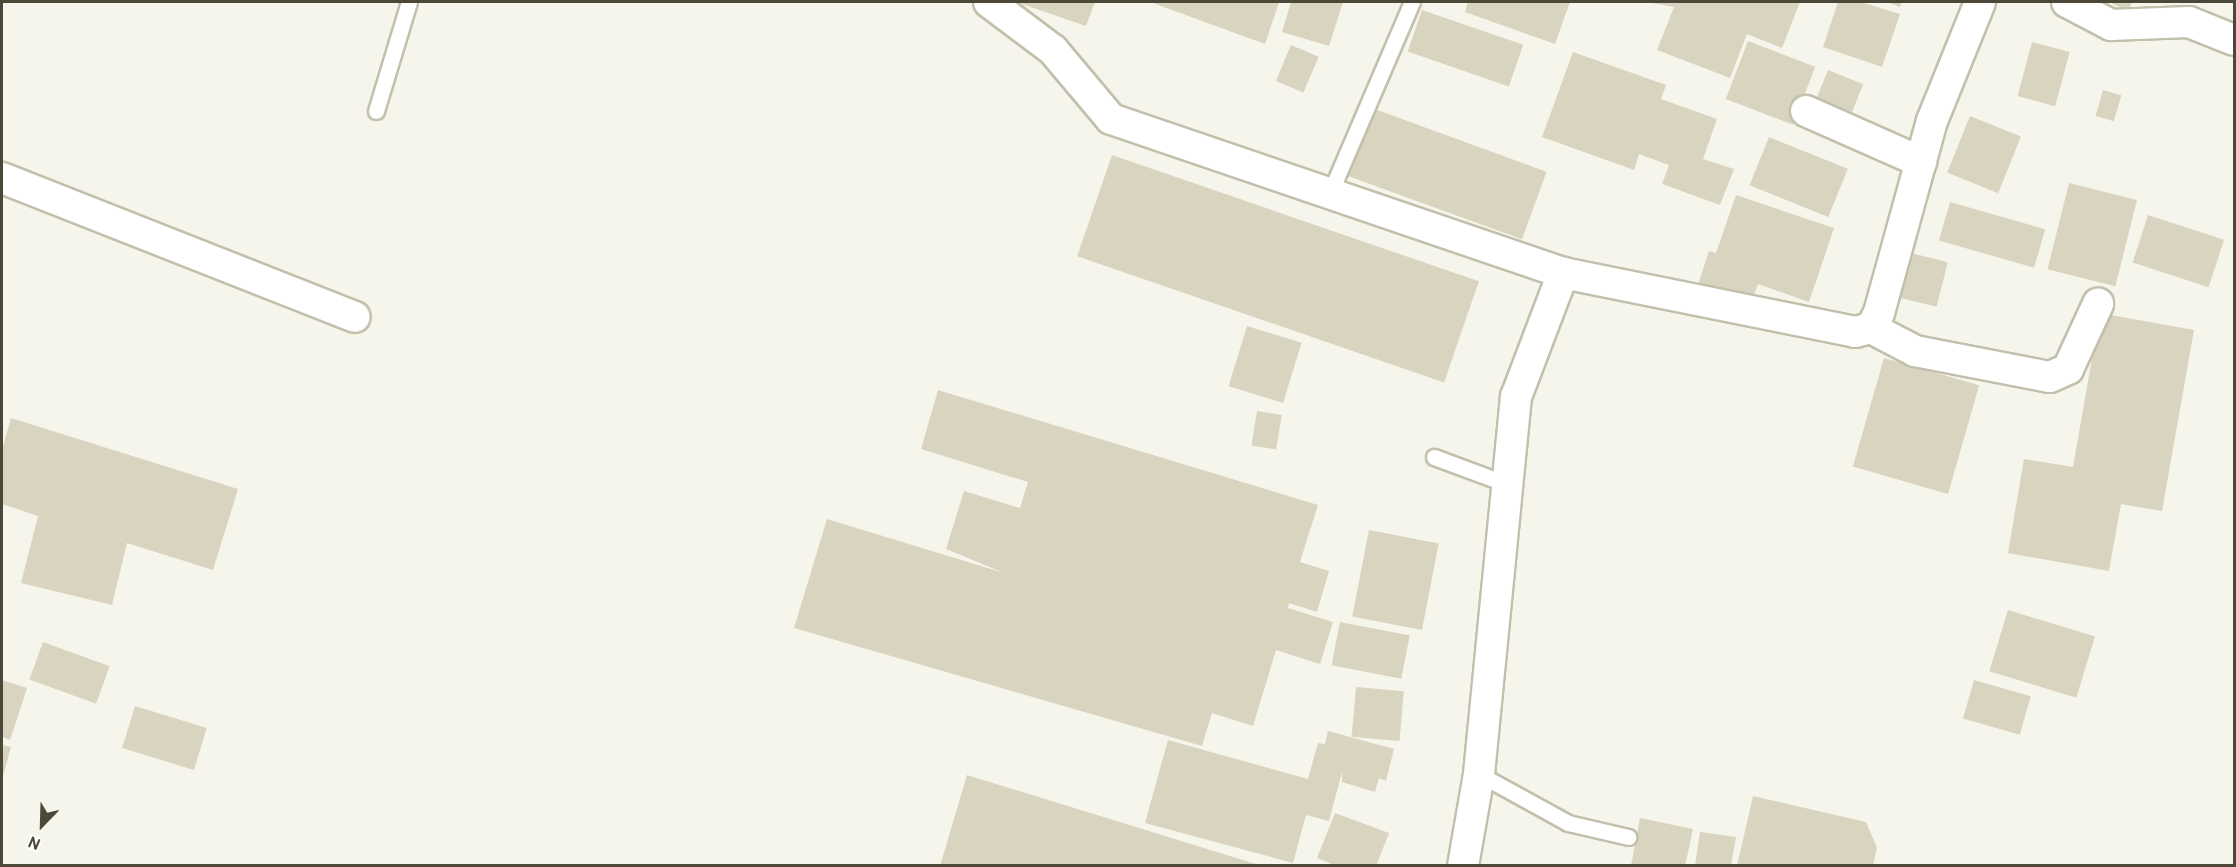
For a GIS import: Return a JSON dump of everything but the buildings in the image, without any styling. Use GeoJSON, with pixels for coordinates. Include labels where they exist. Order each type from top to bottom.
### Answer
{"type":"FeatureCollection","features":[{"type":"Feature","properties":{"kind":"street"},"geometry":{"type":"LineString","coordinates":[[989,2],[1053,50],[1111,119],[1563,273],[1855,332],[1871,328],[1915,351],[2050,377],[2068,369],[2098,304]]}},
{"type":"Feature","properties":{"kind":"street"},"geometry":{"type":"LineString","coordinates":[[1871,328],[1921,162],[1980,2]]}},
{"type":"Feature","properties":{"kind":"street"},"geometry":{"type":"LineString","coordinates":[[2067,2],[2111,25],[2189,22],[2235,40]]}},
{"type":"Feature","properties":{"kind":"street"},"geometry":{"type":"LineString","coordinates":[[1806,111],[1921,162]]}},
{"type":"Feature","properties":{"kind":"street"},"geometry":{"type":"LineString","coordinates":[[2,178],[355,317]]}},
{"type":"Feature","properties":{"kind":"street"},"geometry":{"type":"LineString","coordinates":[[1463,866],[1479,774],[1516,397],[1563,273]]}},
{"type":"Feature","properties":{"kind":"lane"},"geometry":{"type":"LineString","coordinates":[[376,111],[409,2]]}},
{"type":"Feature","properties":{"kind":"lane"},"geometry":{"type":"LineString","coordinates":[[1330,194],[1412,2]]}},
{"type":"Feature","properties":{"kind":"lane"},"geometry":{"type":"LineString","coordinates":[[1434,457],[1507,484]]}},
{"type":"Feature","properties":{"kind":"lane"},"geometry":{"type":"LineString","coordinates":[[1479,774],[1568,823],[1628,837]]}}]}
